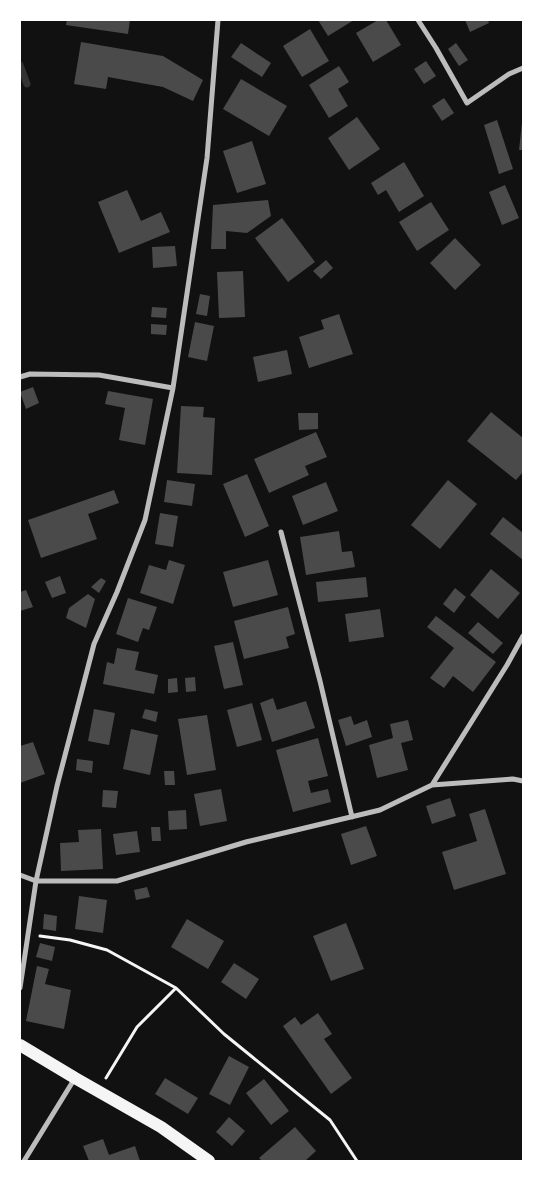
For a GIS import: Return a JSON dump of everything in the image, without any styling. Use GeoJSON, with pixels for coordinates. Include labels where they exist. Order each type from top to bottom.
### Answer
{"type":"FeatureCollection","features":[{"type":"Feature","properties":{"kind":"main road"},"geometry":{"type":"LineString","coordinates":[[20,1045],[161,1127],[209,1161]]}},
{"type":"Feature","properties":{"kind":"street"},"geometry":{"type":"LineString","coordinates":[[20,988],[36,881],[57,786],[94,644],[145,520],[173,388],[207,158],[218,20]]}},
{"type":"Feature","properties":{"kind":"street"},"geometry":{"type":"LineString","coordinates":[[418,20],[467,103],[509,74],[523,68]]}},
{"type":"Feature","properties":{"kind":"street"},"geometry":{"type":"LineString","coordinates":[[20,377],[30,374],[98,375],[173,388]]}},
{"type":"Feature","properties":{"kind":"street"},"geometry":{"type":"LineString","coordinates":[[281,532],[320,681],[352,817]]}},
{"type":"Feature","properties":{"kind":"street"},"geometry":{"type":"LineString","coordinates":[[432,785],[523,636]]}},
{"type":"Feature","properties":{"kind":"street"},"geometry":{"type":"LineString","coordinates":[[20,875],[36,881],[117,881],[246,842],[380,810],[432,785],[513,778],[523,781]]}},
{"type":"Feature","properties":{"kind":"street"},"geometry":{"type":"LineString","coordinates":[[24,1161],[74,1078]]}},
{"type":"Feature","properties":{"kind":"path"},"geometry":{"type":"LineString","coordinates":[[28,934],[70,940],[107,950],[176,988],[224,1034],[330,1120],[357,1161]]}},
{"type":"Feature","properties":{"kind":"path"},"geometry":{"type":"LineString","coordinates":[[98,1091],[137,1027],[176,988]]}},
{"type":"Feature","properties":{"kind":"building"},"geometry":{"type":"Polygon","coordinates":[[[67,20],[130,20],[128,34],[66,25],[67,20]]]}},
{"type":"Feature","properties":{"kind":"building"},"geometry":{"type":"Polygon","coordinates":[[[318,20],[354,20],[328,36],[318,20]]]}},
{"type":"Feature","properties":{"kind":"building"},"geometry":{"type":"Polygon","coordinates":[[[378,20],[386,20],[401,45],[373,62],[356,33],[378,20]]]}},
{"type":"Feature","properties":{"kind":"building"},"geometry":{"type":"Polygon","coordinates":[[[465,20],[488,20],[489,23],[470,32],[465,20]]]}},
{"type":"Feature","properties":{"kind":"building"},"geometry":{"type":"Polygon","coordinates":[[[310,29],[329,61],[302,77],[283,46],[310,29]]]}},
{"type":"Feature","properties":{"kind":"building"},"geometry":{"type":"Polygon","coordinates":[[[81,42],[163,56],[203,80],[193,101],[163,87],[108,77],[106,89],[74,84],[81,42]]]}},
{"type":"Feature","properties":{"kind":"building"},"geometry":{"type":"Polygon","coordinates":[[[241,43],[271,63],[262,77],[231,57],[241,43]]]}},
{"type":"Feature","properties":{"kind":"building"},"geometry":{"type":"Polygon","coordinates":[[[456,43],[468,60],[459,66],[448,49],[456,43]]]}},
{"type":"Feature","properties":{"kind":"building"},"geometry":{"type":"Polygon","coordinates":[[[426,61],[436,76],[424,84],[414,69],[426,61]]]}},
{"type":"Feature","properties":{"kind":"building"},"geometry":{"type":"Polygon","coordinates":[[[339,66],[349,82],[338,89],[348,106],[329,118],[309,85],[339,66]]]}},
{"type":"Feature","properties":{"kind":"building"},"geometry":{"type":"Polygon","coordinates":[[[241,79],[287,106],[269,136],[223,109],[241,79]]]}},
{"type":"Feature","properties":{"kind":"building"},"geometry":{"type":"Polygon","coordinates":[[[444,98],[454,113],[442,121],[432,106],[444,98]]]}},
{"type":"Feature","properties":{"kind":"building"},"geometry":{"type":"Polygon","coordinates":[[[357,117],[380,149],[349,170],[328,138],[357,117]]]}},
{"type":"Feature","properties":{"kind":"building"},"geometry":{"type":"Polygon","coordinates":[[[497,120],[513,169],[499,174],[484,125],[497,120]]]}},
{"type":"Feature","properties":{"kind":"building"},"geometry":{"type":"Polygon","coordinates":[[[522,123],[523,150],[519,150],[522,123]]]}},
{"type":"Feature","properties":{"kind":"building"},"geometry":{"type":"Polygon","coordinates":[[[252,141],[266,184],[237,193],[223,151],[252,141]]]}},
{"type":"Feature","properties":{"kind":"building"},"geometry":{"type":"Polygon","coordinates":[[[404,162],[424,196],[399,212],[386,190],[378,195],[371,183],[404,162]]]}},
{"type":"Feature","properties":{"kind":"building"},"geometry":{"type":"Polygon","coordinates":[[[505,185],[519,218],[502,225],[489,192],[505,185]]]}},
{"type":"Feature","properties":{"kind":"building"},"geometry":{"type":"Polygon","coordinates":[[[127,190],[141,221],[161,212],[170,232],[119,253],[98,202],[127,190]]]}},
{"type":"Feature","properties":{"kind":"building"},"geometry":{"type":"Polygon","coordinates":[[[268,200],[271,216],[247,233],[226,231],[226,249],[211,249],[213,205],[268,200]]]}},
{"type":"Feature","properties":{"kind":"building"},"geometry":{"type":"Polygon","coordinates":[[[431,202],[449,230],[417,251],[399,222],[431,202]]]}},
{"type":"Feature","properties":{"kind":"building"},"geometry":{"type":"Polygon","coordinates":[[[282,218],[315,262],[288,282],[255,238],[282,218]]]}},
{"type":"Feature","properties":{"kind":"building"},"geometry":{"type":"Polygon","coordinates":[[[455,238],[481,265],[455,290],[430,263],[455,238]]]}},
{"type":"Feature","properties":{"kind":"building"},"geometry":{"type":"Polygon","coordinates":[[[175,246],[177,266],[153,268],[152,247],[175,246]]]}},
{"type":"Feature","properties":{"kind":"building"},"geometry":{"type":"Polygon","coordinates":[[[326,260],[333,268],[321,279],[313,271],[326,260]]]}},
{"type":"Feature","properties":{"kind":"building"},"geometry":{"type":"Polygon","coordinates":[[[243,271],[245,317],[219,318],[217,272],[243,271]]]}},
{"type":"Feature","properties":{"kind":"building"},"geometry":{"type":"Polygon","coordinates":[[[200,294],[210,296],[207,316],[196,314],[200,294]]]}},
{"type":"Feature","properties":{"kind":"building"},"geometry":{"type":"Polygon","coordinates":[[[152,307],[167,308],[166,318],[151,317],[152,307]]]}},
{"type":"Feature","properties":{"kind":"building"},"geometry":{"type":"Polygon","coordinates":[[[339,314],[353,354],[309,368],[299,337],[324,329],[321,320],[339,314]]]}},
{"type":"Feature","properties":{"kind":"building"},"geometry":{"type":"Polygon","coordinates":[[[195,322],[214,326],[207,361],[188,357],[195,322]]]}},
{"type":"Feature","properties":{"kind":"building"},"geometry":{"type":"Polygon","coordinates":[[[151,324],[167,325],[166,335],[151,334],[151,324]]]}},
{"type":"Feature","properties":{"kind":"building"},"geometry":{"type":"Polygon","coordinates":[[[287,350],[292,374],[258,382],[253,357],[287,350]]]}},
{"type":"Feature","properties":{"kind":"building"},"geometry":{"type":"Polygon","coordinates":[[[33,387],[39,403],[26,409],[20,392],[33,387]]]}},
{"type":"Feature","properties":{"kind":"building"},"geometry":{"type":"Polygon","coordinates":[[[108,391],[153,399],[145,445],[119,440],[125,408],[105,404],[108,391]]]}},
{"type":"Feature","properties":{"kind":"building"},"geometry":{"type":"Polygon","coordinates":[[[181,406],[204,407],[203,417],[215,418],[212,475],[177,473],[181,406]]]}},
{"type":"Feature","properties":{"kind":"building"},"geometry":{"type":"Polygon","coordinates":[[[491,412],[523,438],[523,472],[516,480],[467,441],[491,412]]]}},
{"type":"Feature","properties":{"kind":"building"},"geometry":{"type":"Polygon","coordinates":[[[298,413],[318,413],[318,429],[299,430],[298,413]]]}},
{"type":"Feature","properties":{"kind":"building"},"geometry":{"type":"Polygon","coordinates":[[[316,432],[327,457],[305,466],[309,475],[269,493],[254,459],[316,432]]]}},
{"type":"Feature","properties":{"kind":"building"},"geometry":{"type":"Polygon","coordinates":[[[247,474],[269,526],[245,537],[223,484],[247,474]]]}},
{"type":"Feature","properties":{"kind":"building"},"geometry":{"type":"Polygon","coordinates":[[[167,480],[195,484],[192,506],[164,502],[167,480]]]}},
{"type":"Feature","properties":{"kind":"building"},"geometry":{"type":"Polygon","coordinates":[[[448,480],[477,504],[440,549],[411,525],[448,480]]]}},
{"type":"Feature","properties":{"kind":"building"},"geometry":{"type":"Polygon","coordinates":[[[326,482],[338,511],[303,525],[292,496],[326,482]]]}},
{"type":"Feature","properties":{"kind":"building"},"geometry":{"type":"Polygon","coordinates":[[[114,490],[119,503],[88,514],[97,539],[41,558],[28,520],[114,490]]]}},
{"type":"Feature","properties":{"kind":"building"},"geometry":{"type":"Polygon","coordinates":[[[160,513],[178,516],[173,547],[155,544],[160,513]]]}},
{"type":"Feature","properties":{"kind":"building"},"geometry":{"type":"Polygon","coordinates":[[[503,517],[523,533],[523,560],[490,534],[503,517]]]}},
{"type":"Feature","properties":{"kind":"building"},"geometry":{"type":"Polygon","coordinates":[[[339,531],[342,552],[352,551],[355,567],[306,575],[300,537],[339,531]]]}},
{"type":"Feature","properties":{"kind":"building"},"geometry":{"type":"Polygon","coordinates":[[[169,560],[185,565],[173,604],[140,593],[149,565],[166,570],[169,560]]]}},
{"type":"Feature","properties":{"kind":"building"},"geometry":{"type":"Polygon","coordinates":[[[268,560],[278,595],[233,607],[223,572],[268,560]]]}},
{"type":"Feature","properties":{"kind":"building"},"geometry":{"type":"Polygon","coordinates":[[[491,569],[520,593],[498,619],[470,595],[491,569]]]}},
{"type":"Feature","properties":{"kind":"building"},"geometry":{"type":"Polygon","coordinates":[[[60,576],[66,593],[52,598],[45,582],[60,576]]]}},
{"type":"Feature","properties":{"kind":"building"},"geometry":{"type":"Polygon","coordinates":[[[366,577],[368,597],[318,602],[316,582],[366,577]]]}},
{"type":"Feature","properties":{"kind":"building"},"geometry":{"type":"Polygon","coordinates":[[[101,578],[106,581],[99,593],[91,587],[101,578]]]}},
{"type":"Feature","properties":{"kind":"building"},"geometry":{"type":"Polygon","coordinates":[[[455,588],[466,597],[454,613],[443,604],[455,588]]]}},
{"type":"Feature","properties":{"kind":"building"},"geometry":{"type":"Polygon","coordinates":[[[26,590],[33,607],[20,611],[20,592],[26,590]]]}},
{"type":"Feature","properties":{"kind":"building"},"geometry":{"type":"Polygon","coordinates":[[[88,594],[95,599],[86,628],[66,618],[69,608],[88,594]]]}},
{"type":"Feature","properties":{"kind":"building"},"geometry":{"type":"Polygon","coordinates":[[[128,598],[157,607],[149,630],[143,628],[138,642],[116,634],[128,598]]]}},
{"type":"Feature","properties":{"kind":"building"},"geometry":{"type":"Polygon","coordinates":[[[288,607],[295,634],[286,637],[289,648],[244,659],[234,621],[288,607]]]}},
{"type":"Feature","properties":{"kind":"building"},"geometry":{"type":"Polygon","coordinates":[[[380,609],[384,637],[349,642],[345,614],[380,609]]]}},
{"type":"Feature","properties":{"kind":"building"},"geometry":{"type":"Polygon","coordinates":[[[436,616],[496,662],[473,692],[453,676],[444,688],[430,678],[454,648],[427,627],[436,616]]]}},
{"type":"Feature","properties":{"kind":"building"},"geometry":{"type":"Polygon","coordinates":[[[478,622],[503,643],[493,654],[468,633],[478,622]]]}},
{"type":"Feature","properties":{"kind":"building"},"geometry":{"type":"Polygon","coordinates":[[[233,642],[243,685],[224,689],[214,646],[233,642]]]}},
{"type":"Feature","properties":{"kind":"building"},"geometry":{"type":"Polygon","coordinates":[[[117,648],[139,652],[135,670],[158,675],[154,694],[103,684],[107,662],[114,664],[117,648]]]}},
{"type":"Feature","properties":{"kind":"building"},"geometry":{"type":"Polygon","coordinates":[[[195,677],[196,691],[186,692],[185,678],[195,677]]]}},
{"type":"Feature","properties":{"kind":"building"},"geometry":{"type":"Polygon","coordinates":[[[177,678],[178,692],[168,693],[168,679],[177,678]]]}},
{"type":"Feature","properties":{"kind":"building"},"geometry":{"type":"Polygon","coordinates":[[[273,698],[277,710],[306,701],[315,728],[272,742],[260,703],[273,698]]]}},
{"type":"Feature","properties":{"kind":"building"},"geometry":{"type":"Polygon","coordinates":[[[252,703],[262,740],[237,747],[227,710],[252,703]]]}},
{"type":"Feature","properties":{"kind":"building"},"geometry":{"type":"Polygon","coordinates":[[[94,709],[115,713],[109,745],[88,741],[94,709]]]}},
{"type":"Feature","properties":{"kind":"building"},"geometry":{"type":"Polygon","coordinates":[[[145,709],[158,712],[156,722],[142,718],[145,709]]]}},
{"type":"Feature","properties":{"kind":"building"},"geometry":{"type":"Polygon","coordinates":[[[207,715],[216,770],[187,775],[178,719],[207,715]]]}},
{"type":"Feature","properties":{"kind":"building"},"geometry":{"type":"Polygon","coordinates":[[[351,716],[354,725],[367,720],[372,737],[346,746],[338,720],[351,716]]]}},
{"type":"Feature","properties":{"kind":"building"},"geometry":{"type":"Polygon","coordinates":[[[408,720],[413,740],[401,743],[408,770],[377,778],[369,745],[393,738],[390,724],[408,720]]]}},
{"type":"Feature","properties":{"kind":"building"},"geometry":{"type":"Polygon","coordinates":[[[131,729],[158,735],[150,775],[123,769],[131,729]]]}},
{"type":"Feature","properties":{"kind":"building"},"geometry":{"type":"Polygon","coordinates":[[[318,738],[328,776],[308,781],[311,793],[328,789],[331,802],[293,812],[276,750],[318,738]]]}},
{"type":"Feature","properties":{"kind":"building"},"geometry":{"type":"Polygon","coordinates":[[[33,742],[45,774],[20,783],[20,746],[33,742]]]}},
{"type":"Feature","properties":{"kind":"building"},"geometry":{"type":"Polygon","coordinates":[[[77,759],[93,761],[92,773],[76,770],[77,759]]]}},
{"type":"Feature","properties":{"kind":"building"},"geometry":{"type":"Polygon","coordinates":[[[164,771],[174,771],[175,785],[165,785],[164,771]]]}},
{"type":"Feature","properties":{"kind":"building"},"geometry":{"type":"Polygon","coordinates":[[[221,789],[227,821],[200,826],[194,794],[221,789]]]}},
{"type":"Feature","properties":{"kind":"building"},"geometry":{"type":"Polygon","coordinates":[[[103,790],[118,791],[116,808],[102,807],[103,790]]]}},
{"type":"Feature","properties":{"kind":"building"},"geometry":{"type":"Polygon","coordinates":[[[450,798],[456,816],[432,824],[426,806],[450,798]]]}},
{"type":"Feature","properties":{"kind":"building"},"geometry":{"type":"Polygon","coordinates":[[[485,809],[506,874],[454,890],[442,852],[477,841],[469,814],[485,809]]]}},
{"type":"Feature","properties":{"kind":"building"},"geometry":{"type":"Polygon","coordinates":[[[186,810],[187,829],[169,830],[168,811],[186,810]]]}},
{"type":"Feature","properties":{"kind":"building"},"geometry":{"type":"Polygon","coordinates":[[[366,826],[377,856],[351,865],[341,834],[366,826]]]}},
{"type":"Feature","properties":{"kind":"building"},"geometry":{"type":"Polygon","coordinates":[[[151,827],[160,827],[161,841],[152,841],[151,827]]]}},
{"type":"Feature","properties":{"kind":"building"},"geometry":{"type":"Polygon","coordinates":[[[101,829],[103,869],[61,871],[60,843],[79,842],[78,830],[101,829]]]}},
{"type":"Feature","properties":{"kind":"building"},"geometry":{"type":"Polygon","coordinates":[[[137,831],[140,852],[116,855],[113,834],[137,831]]]}},
{"type":"Feature","properties":{"kind":"building"},"geometry":{"type":"Polygon","coordinates":[[[147,887],[150,897],[136,900],[134,890],[147,887]]]}},
{"type":"Feature","properties":{"kind":"building"},"geometry":{"type":"Polygon","coordinates":[[[79,896],[107,900],[103,933],[75,929],[79,896]]]}},
{"type":"Feature","properties":{"kind":"building"},"geometry":{"type":"Polygon","coordinates":[[[44,914],[57,916],[56,931],[43,929],[44,914]]]}},
{"type":"Feature","properties":{"kind":"building"},"geometry":{"type":"Polygon","coordinates":[[[187,919],[224,941],[208,969],[171,947],[187,919]]]}},
{"type":"Feature","properties":{"kind":"building"},"geometry":{"type":"Polygon","coordinates":[[[346,923],[364,969],[331,981],[313,936],[346,923]]]}},
{"type":"Feature","properties":{"kind":"building"},"geometry":{"type":"Polygon","coordinates":[[[40,943],[55,947],[52,961],[36,957],[40,943]]]}},
{"type":"Feature","properties":{"kind":"building"},"geometry":{"type":"Polygon","coordinates":[[[234,963],[259,979],[246,999],[221,982],[234,963]]]}},
{"type":"Feature","properties":{"kind":"building"},"geometry":{"type":"Polygon","coordinates":[[[37,966],[49,969],[45,984],[71,990],[64,1029],[26,1021],[37,966]]]}},
{"type":"Feature","properties":{"kind":"building"},"geometry":{"type":"Polygon","coordinates":[[[318,1013],[332,1034],[324,1039],[352,1078],[331,1094],[283,1026],[295,1017],[301,1025],[318,1013]]]}},
{"type":"Feature","properties":{"kind":"building"},"geometry":{"type":"Polygon","coordinates":[[[229,1056],[249,1067],[230,1105],[209,1094],[229,1056]]]}},
{"type":"Feature","properties":{"kind":"building"},"geometry":{"type":"Polygon","coordinates":[[[165,1078],[198,1098],[188,1114],[155,1094],[165,1078]]]}},
{"type":"Feature","properties":{"kind":"building"},"geometry":{"type":"Polygon","coordinates":[[[264,1079],[289,1111],[271,1125],[246,1093],[264,1079]]]}},
{"type":"Feature","properties":{"kind":"building"},"geometry":{"type":"Polygon","coordinates":[[[229,1117],[245,1131],[232,1146],[216,1132],[229,1117]]]}},
{"type":"Feature","properties":{"kind":"building"},"geometry":{"type":"Polygon","coordinates":[[[295,1127],[316,1151],[305,1161],[262,1161],[259,1158],[295,1127]]]}},
{"type":"Feature","properties":{"kind":"building"},"geometry":{"type":"Polygon","coordinates":[[[103,1139],[109,1155],[135,1146],[140,1161],[89,1161],[83,1146],[103,1139]]]}},
{"type":"Feature","properties":{"kind":"waterway"},"geometry":{"type":"LineString","coordinates":[[20,65],[27,84]]}}]}
